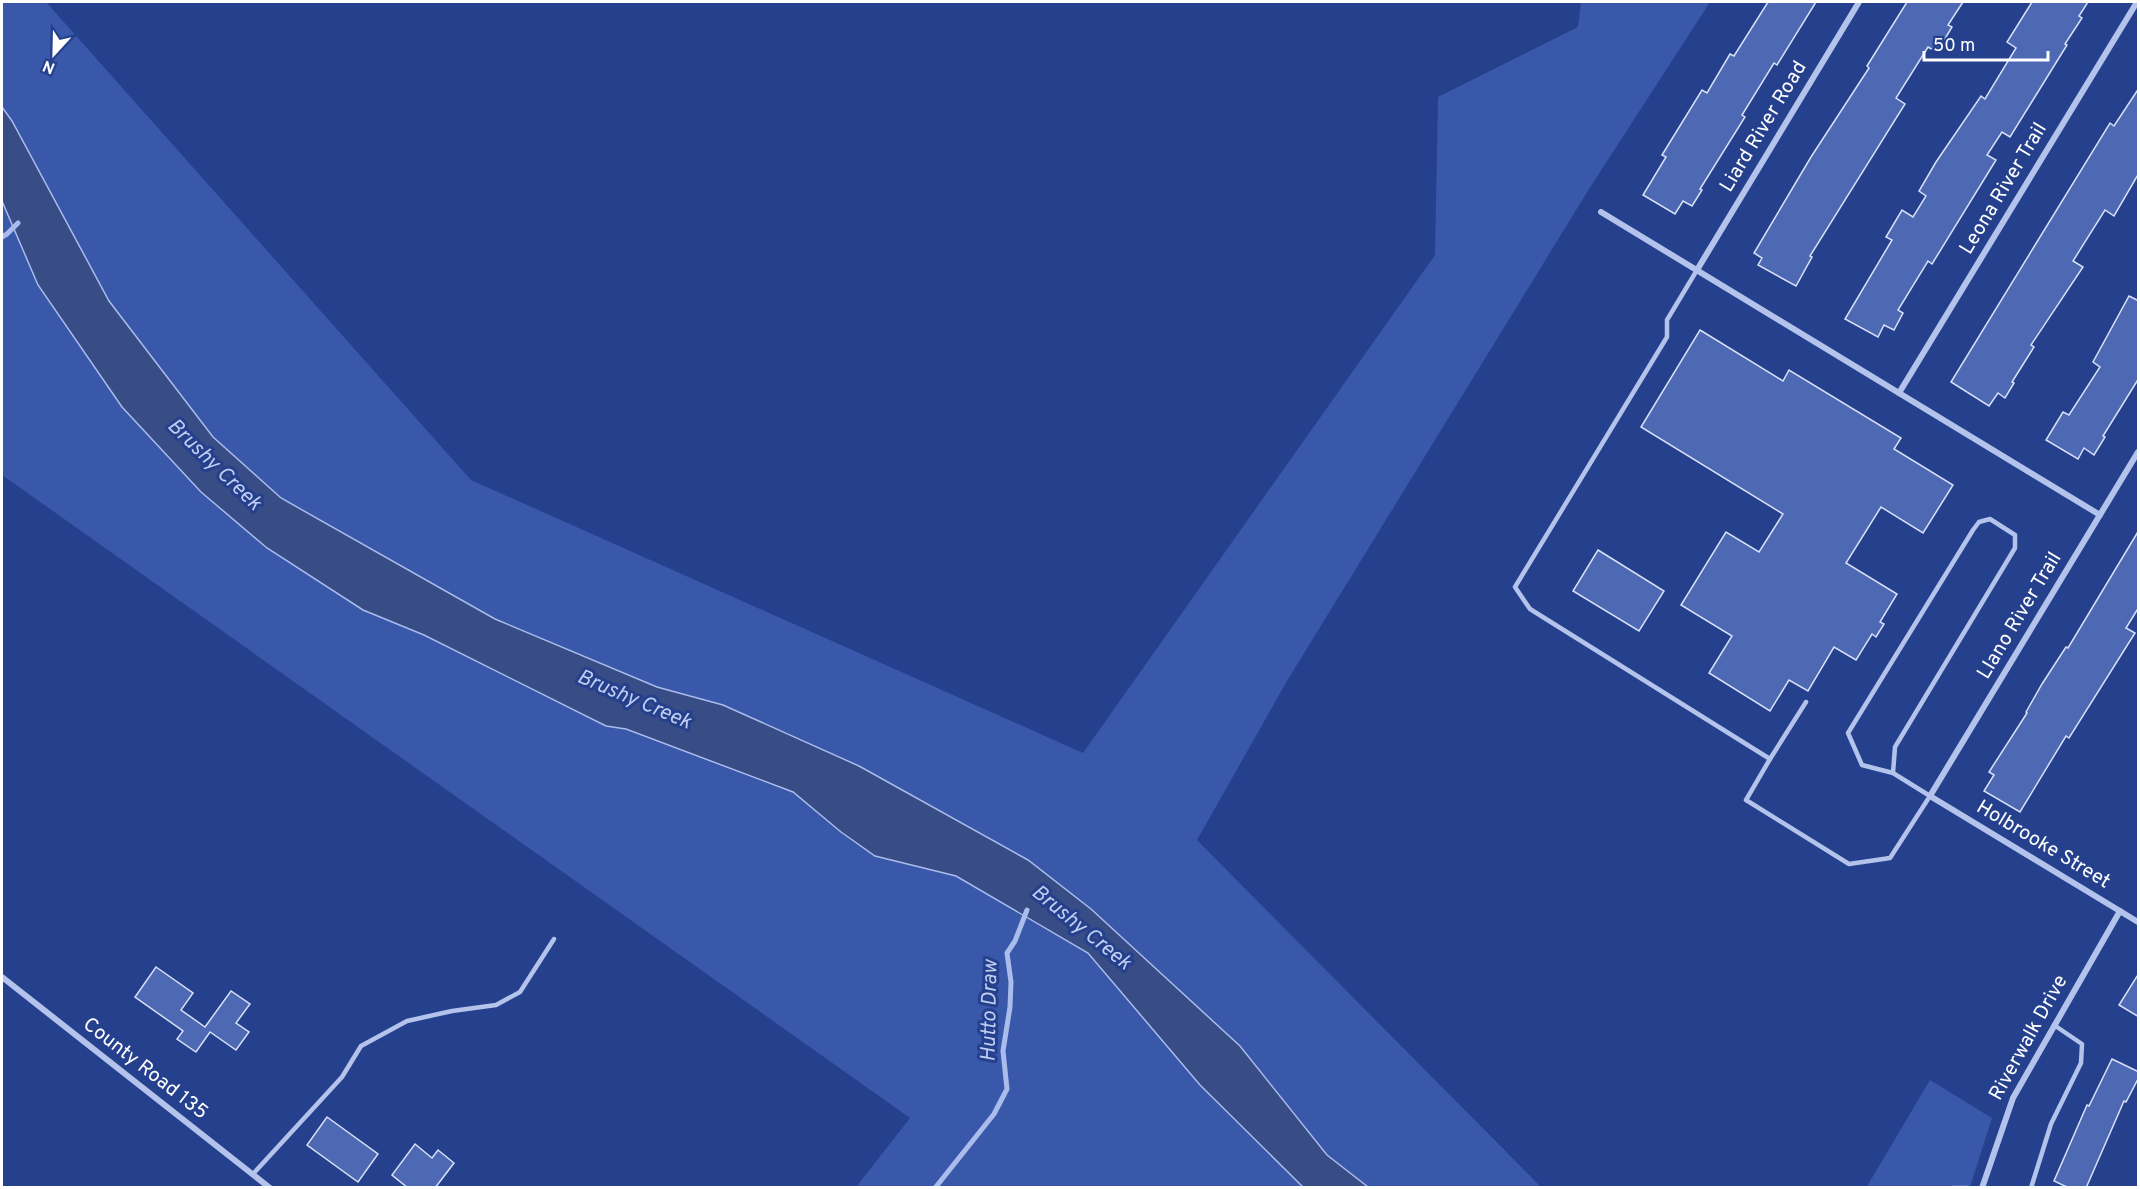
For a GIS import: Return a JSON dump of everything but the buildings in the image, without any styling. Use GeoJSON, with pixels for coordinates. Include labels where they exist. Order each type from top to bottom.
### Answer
{"type":"FeatureCollection","features":[{"type":"Feature","properties":{"kind":"street","name":"Liard River Road"},"geometry":{"type":"LineString","coordinates":[[1697,270],[1859,2]]}},
{"type":"Feature","properties":{"kind":"street","name":"Leona River Trail"},"geometry":{"type":"LineString","coordinates":[[1899,393],[2137,2]]}},
{"type":"Feature","properties":{"kind":"street"},"geometry":{"type":"LineString","coordinates":[[1601,212],[2100,515]]}},
{"type":"Feature","properties":{"kind":"street","name":"Llano River Trail"},"geometry":{"type":"LineString","coordinates":[[1930,796],[2139,452]]}},
{"type":"Feature","properties":{"kind":"street","name":"Holbrooke Street"},"geometry":{"type":"LineString","coordinates":[[1930,796],[2139,922]]}},
{"type":"Feature","properties":{"kind":"street","name":"Riverwalk Drive"},"geometry":{"type":"LineString","coordinates":[[1982,1188],[2013,1098],[2120,911]]}},
{"type":"Feature","properties":{"kind":"street","name":"County Road 135"},"geometry":{"type":"LineString","coordinates":[[2,977],[270,1188]]}},
{"type":"Feature","properties":{"kind":"lane"},"geometry":{"type":"LineString","coordinates":[[1697,270],[1666,320],[1667,337],[1515,587],[1530,609],[1770,759]]}},
{"type":"Feature","properties":{"kind":"lane"},"geometry":{"type":"LineString","coordinates":[[1806,702],[1746,800],[1849,864],[1890,858],[1930,796],[1893,773],[1862,765],[1848,734],[1979,522],[1990,519],[2015,535],[2015,548],[1894,747],[1893,773]]}},
{"type":"Feature","properties":{"kind":"lane"},"geometry":{"type":"LineString","coordinates":[[253,1174],[342,1077],[361,1046],[407,1021],[452,1011],[496,1005],[520,992],[554,939]]}},
{"type":"Feature","properties":{"kind":"lane"},"geometry":{"type":"LineString","coordinates":[[2031,1188],[2051,1124],[2081,1064],[2082,1044],[2054,1025]]}},
{"type":"Feature","properties":{"kind":"lane"},"geometry":{"type":"LineString","coordinates":[[1953,1188],[1968,1188]]}},
{"type":"Feature","properties":{"kind":"shaded area"},"geometry":{"type":"Polygon","coordinates":[[[2,2],[46,2],[471,480],[1083,753],[1435,255],[1438,97],[1578,27],[1581,2],[1710,2],[1589,189],[1287,681],[1197,840],[1541,1187],[856,1187],[910,1118],[2,475],[2,2]]]}},
{"type":"Feature","properties":{"kind":"shaded area"},"geometry":{"type":"Polygon","coordinates":[[[1930,1080],[1992,1118],[1970,1187],[1866,1188],[1930,1080]]]}},
{"type":"Feature","properties":{"kind":"water","name":"Brushy Creek"},"geometry":{"type":"Polygon","coordinates":[[[2,107],[12,121],[109,301],[213,437],[281,498],[495,619],[657,687],[723,705],[859,766],[1028,860],[1091,909],[1240,1046],[1327,1155],[1368,1187],[1303,1187],[1200,1085],[1088,953],[956,876],[875,856],[841,832],[793,792],[626,729],[606,726],[424,635],[363,610],[267,548],[201,492],[122,407],[38,285],[2,201],[2,107]]]}},
{"type":"Feature","properties":{"kind":"waterway"},"geometry":{"type":"LineString","coordinates":[[2,237],[18,223]]}},
{"type":"Feature","properties":{"kind":"waterway","name":"Hutto Draw"},"geometry":{"type":"LineString","coordinates":[[935,1188],[994,1114],[1007,1089],[1003,1051],[1010,1007],[1011,982],[1007,953],[1015,941],[1027,910]]}}]}
